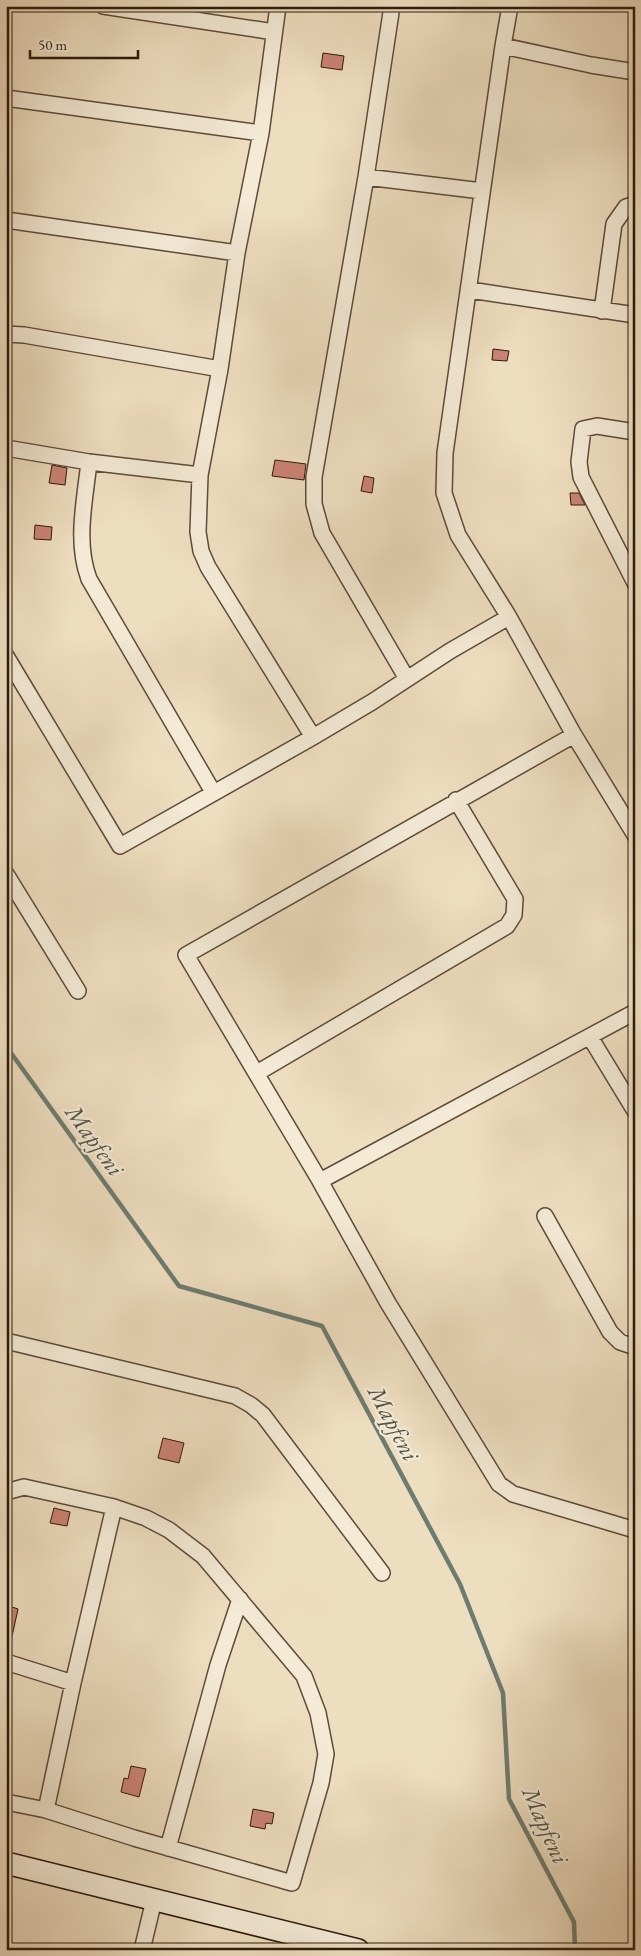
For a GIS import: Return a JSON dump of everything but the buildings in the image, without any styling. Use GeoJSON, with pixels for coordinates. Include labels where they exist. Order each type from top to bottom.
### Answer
{"type":"FeatureCollection","features":[{"type":"Feature","properties":{"kind":"street"},"geometry":{"type":"LineString","coordinates":[[102,6],[274,32]]}},
{"type":"Feature","properties":{"kind":"street"},"geometry":{"type":"LineString","coordinates":[[278,6],[261,133],[237,253],[220,369],[200,475],[198,532],[201,551],[313,737]]}},
{"type":"Feature","properties":{"kind":"street"},"geometry":{"type":"LineString","coordinates":[[392,6],[366,176],[314,477],[314,504],[322,533],[407,679]]}},
{"type":"Feature","properties":{"kind":"street"},"geometry":{"type":"LineString","coordinates":[[510,6],[445,453],[444,493],[458,535],[509,617],[574,734],[630,814],[635,835]]}},
{"type":"Feature","properties":{"kind":"street"},"geometry":{"type":"LineString","coordinates":[[503,46],[591,65],[635,72]]}},
{"type":"Feature","properties":{"kind":"street"},"geometry":{"type":"LineString","coordinates":[[6,98],[261,133]]}},
{"type":"Feature","properties":{"kind":"street"},"geometry":{"type":"LineString","coordinates":[[366,176],[482,191]]}},
{"type":"Feature","properties":{"kind":"street"},"geometry":{"type":"LineString","coordinates":[[602,311],[614,224],[626,207],[635,204]]}},
{"type":"Feature","properties":{"kind":"street"},"geometry":{"type":"LineString","coordinates":[[6,220],[237,253]]}},
{"type":"Feature","properties":{"kind":"street"},"geometry":{"type":"LineString","coordinates":[[470,290],[635,315]]}},
{"type":"Feature","properties":{"kind":"street"},"geometry":{"type":"LineString","coordinates":[[6,334],[24,335],[220,369]]}},
{"type":"Feature","properties":{"kind":"street"},"geometry":{"type":"LineString","coordinates":[[635,432],[597,426],[583,429],[579,462],[581,477],[635,583]]}},
{"type":"Feature","properties":{"kind":"street"},"geometry":{"type":"LineString","coordinates":[[6,448],[89,462],[200,475]]}},
{"type":"Feature","properties":{"kind":"street"},"geometry":{"type":"LineString","coordinates":[[89,462],[81,547],[83,562],[90,579],[213,792]]}},
{"type":"Feature","properties":{"kind":"street"},"geometry":{"type":"LineString","coordinates":[[6,656],[120,846],[313,737],[509,617]]}},
{"type":"Feature","properties":{"kind":"street"},"geometry":{"type":"LineString","coordinates":[[574,734],[186,955],[320,1181],[388,1302],[498,1484],[512,1494],[635,1530]]}},
{"type":"Feature","properties":{"kind":"street"},"geometry":{"type":"LineString","coordinates":[[257,1073],[507,926],[514,915],[515,899],[456,800]]}},
{"type":"Feature","properties":{"kind":"street"},"geometry":{"type":"LineString","coordinates":[[6,874],[78,991]]}},
{"type":"Feature","properties":{"kind":"street"},"geometry":{"type":"LineString","coordinates":[[320,1181],[635,1012]]}},
{"type":"Feature","properties":{"kind":"street"},"geometry":{"type":"LineString","coordinates":[[590,1037],[635,1111]]}},
{"type":"Feature","properties":{"kind":"street"},"geometry":{"type":"LineString","coordinates":[[545,1216],[610,1332],[620,1342],[635,1347]]}},
{"type":"Feature","properties":{"kind":"street"},"geometry":{"type":"LineString","coordinates":[[6,1341],[235,1396],[251,1404],[263,1415],[382,1573]]}},
{"type":"Feature","properties":{"kind":"street"},"geometry":{"type":"LineString","coordinates":[[6,1492],[24,1486],[114,1507],[146,1518],[170,1530],[203,1556],[304,1676],[318,1713],[326,1754],[321,1783],[292,1883],[168,1848],[46,1810],[6,1802]]}},
{"type":"Feature","properties":{"kind":"street"},"geometry":{"type":"LineString","coordinates":[[46,1810],[114,1507]]}},
{"type":"Feature","properties":{"kind":"street"},"geometry":{"type":"LineString","coordinates":[[168,1848],[210,1693],[240,1600]]}},
{"type":"Feature","properties":{"kind":"street"},"geometry":{"type":"LineString","coordinates":[[6,1662],[73,1683]]}},
{"type":"Feature","properties":{"kind":"street"},"geometry":{"type":"LineString","coordinates":[[6,1864],[358,1950]]}},
{"type":"Feature","properties":{"kind":"street"},"geometry":{"type":"LineString","coordinates":[[142,1950],[154,1900]]}},
{"type":"Feature","properties":{"kind":"waterway","name":"Mapfeni"},"geometry":{"type":"LineString","coordinates":[[6,1046],[179,1286],[322,1326],[460,1584],[503,1693],[509,1799],[574,1922],[575,1950]]}}]}
